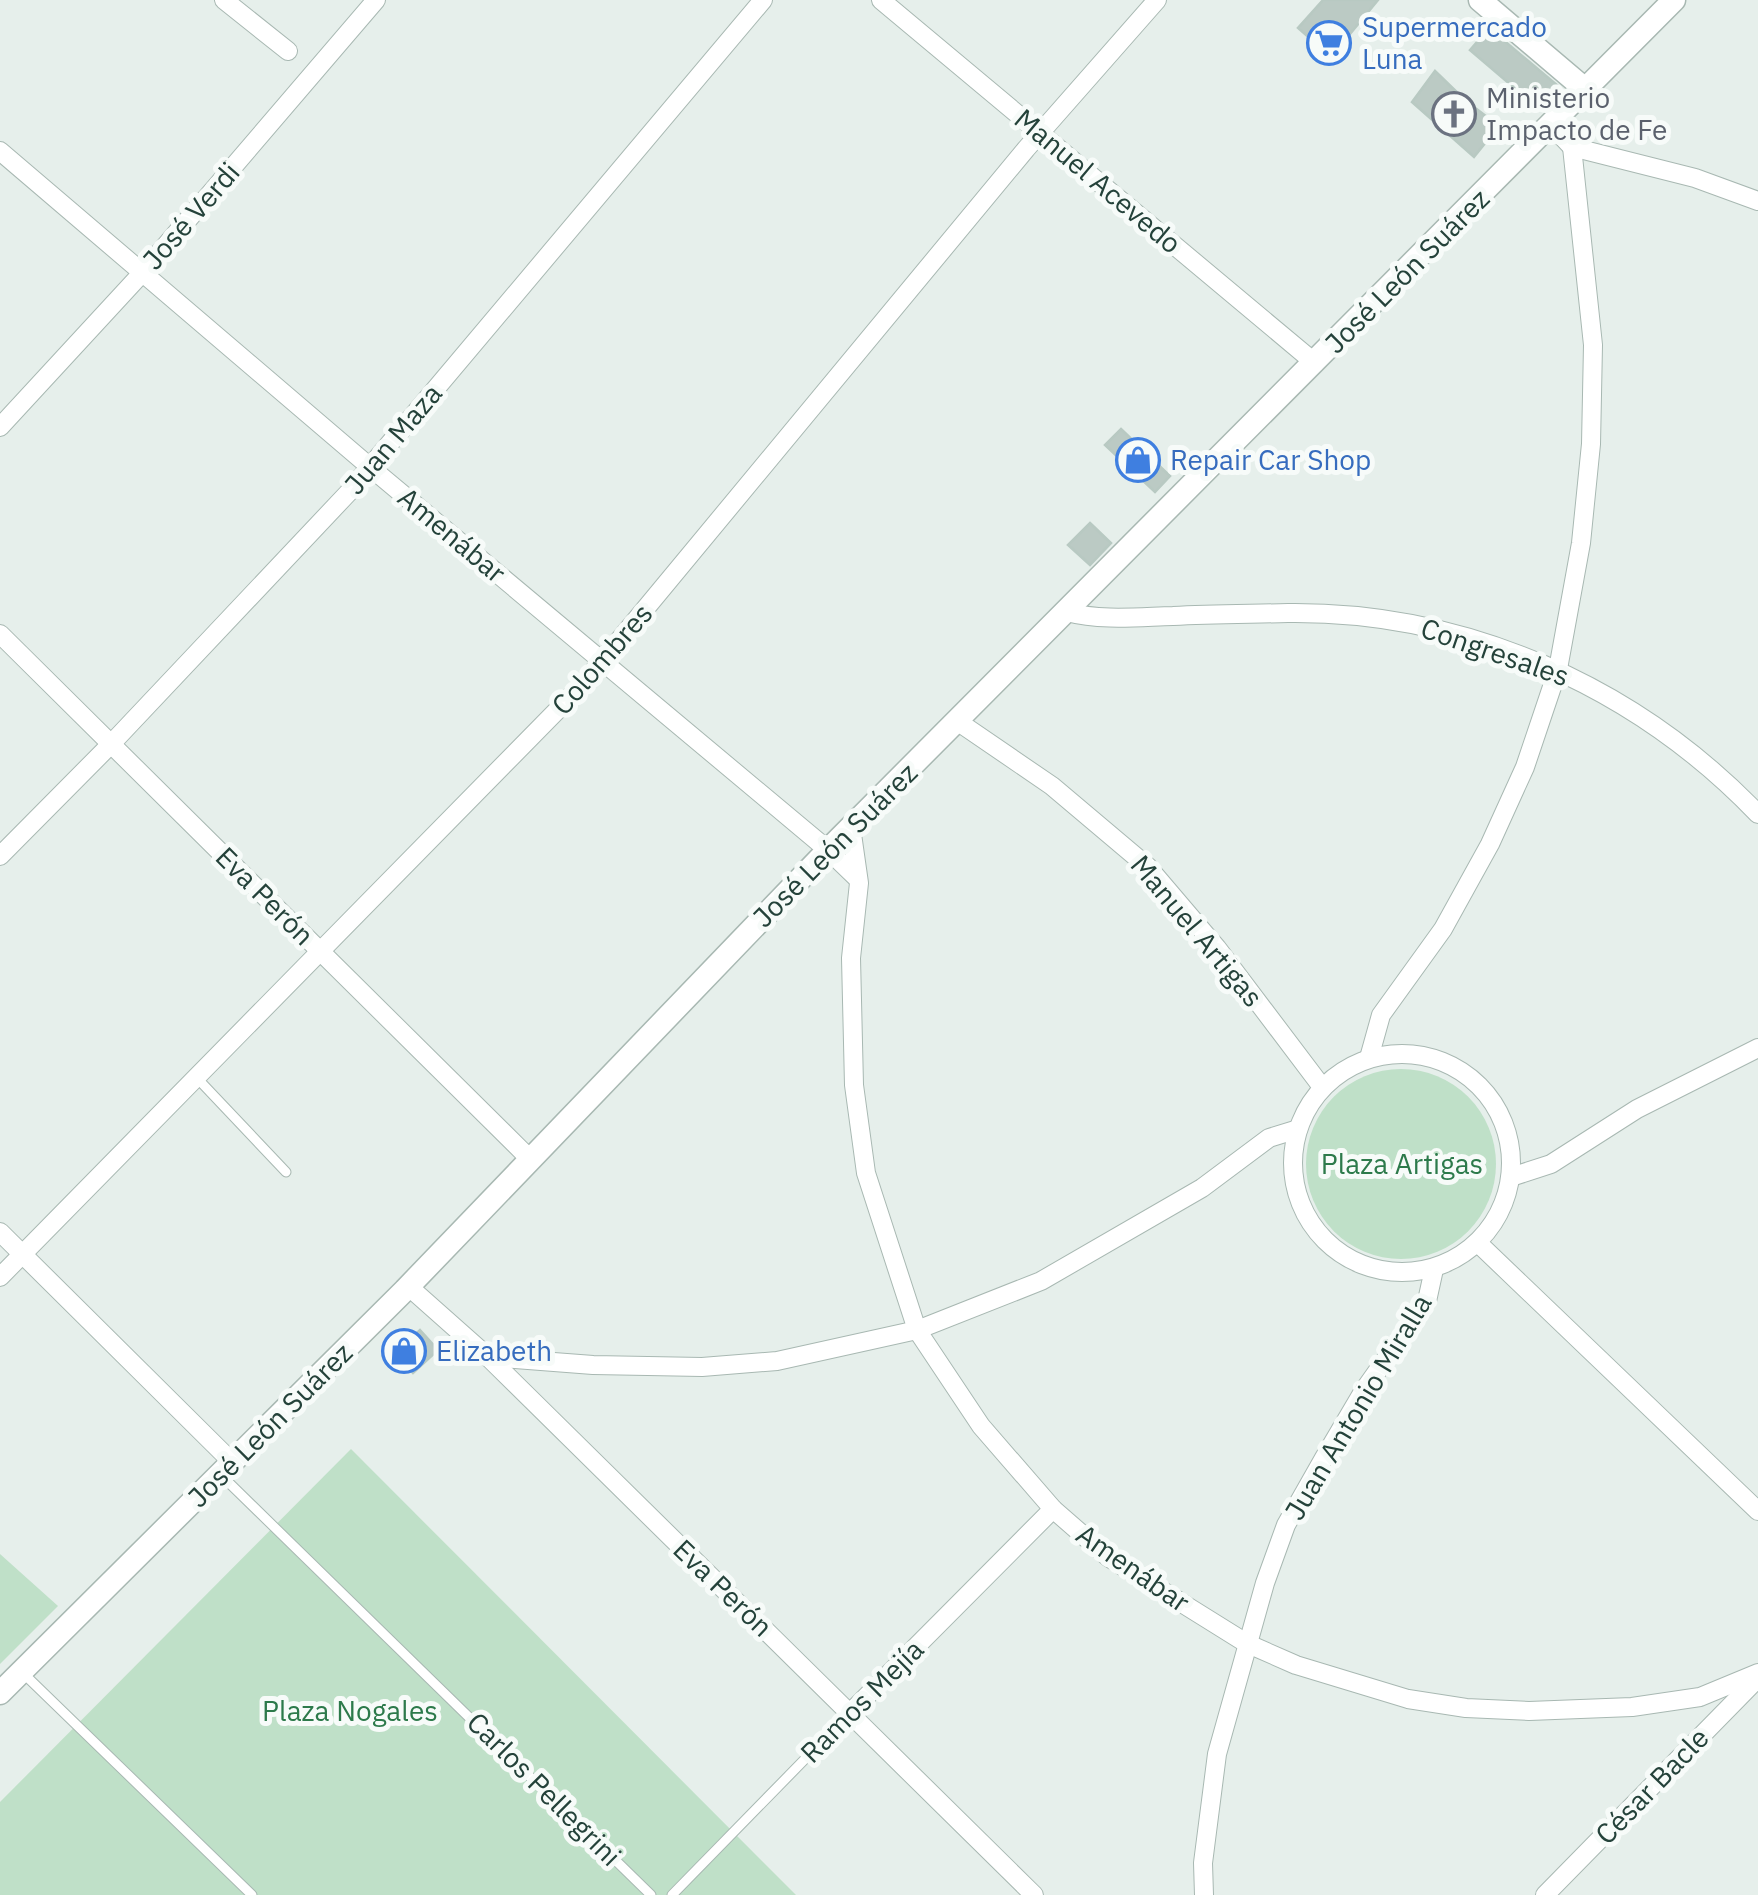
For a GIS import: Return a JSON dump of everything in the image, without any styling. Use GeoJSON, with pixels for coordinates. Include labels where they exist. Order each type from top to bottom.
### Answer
{"type":"FeatureCollection","features":[{"type":"Feature","properties":{"kind":"street"},"geometry":{"type":"LineString","coordinates":[[224,0],[288,51]]}},
{"type":"Feature","properties":{"kind":"street","name":"José Verdi"},"geometry":{"type":"LineString","coordinates":[[0,427],[143,272],[376,0]]}},
{"type":"Feature","properties":{"kind":"street","name":"Juan Maza"},"geometry":{"type":"LineString","coordinates":[[0,856],[112,743],[370,467],[763,0]]}},
{"type":"Feature","properties":{"kind":"street","name":"Manuel Acevedo"},"geometry":{"type":"LineString","coordinates":[[881,0],[1314,362]]}},
{"type":"Feature","properties":{"kind":"street","name":"Colombres"},"geometry":{"type":"LineString","coordinates":[[0,1277],[604,661],[1041,133],[1157,0]]}},
{"type":"Feature","properties":{"kind":"street"},"geometry":{"type":"LineString","coordinates":[[1480,0],[1586,90]]}},
{"type":"Feature","properties":{"kind":"street","name":"José León Suárez"},"geometry":{"type":"LineString","coordinates":[[0,1693],[408,1286],[828,850],[1674,0]]}},
{"type":"Feature","properties":{"kind":"street"},"geometry":{"type":"LineString","coordinates":[[1552,126],[1572,147],[1694,178],[1758,201]]}},
{"type":"Feature","properties":{"kind":"street"},"geometry":{"type":"LineString","coordinates":[[1369,1058],[1381,1015],[1443,929],[1490,844],[1525,767],[1558,669],[1581,543],[1591,444],[1593,345],[1572,147]]}},
{"type":"Feature","properties":{"kind":"street","name":"Amenábar"},"geometry":{"type":"LineString","coordinates":[[0,151],[858,879]]}},
{"type":"Feature","properties":{"kind":"street","name":"Congresales"},"geometry":{"type":"LineString","coordinates":[[1067,612],[1098,618],[1355,615],[1416,623],[1467,637],[1558,669],[1633,710],[1700,758],[1756,807]]}},
{"type":"Feature","properties":{"kind":"street","name":"Eva Perón"},"geometry":{"type":"LineString","coordinates":[[0,634],[529,1158]]}},
{"type":"Feature","properties":{"kind":"street","name":"Manuel Artigas"},"geometry":{"type":"LineString","coordinates":[[957,721],[1052,786],[1148,868],[1217,948],[1322,1088]]}},
{"type":"Feature","properties":{"kind":"street","name":"Amenábar"},"geometry":{"type":"LineString","coordinates":[[851,827],[858,879],[851,958],[856,1103],[866,1173],[918,1330],[981,1426],[1053,1509],[1108,1558],[1246,1643],[1359,1686],[1408,1700],[1529,1711],[1632,1707],[1700,1697],[1758,1675]]}},
{"type":"Feature","properties":{"kind":"street"},"geometry":{"type":"LineString","coordinates":[[1511,1177],[1552,1164],[1637,1109],[1758,1048]]}},
{"type":"Feature","properties":{"kind":"street"},"geometry":{"type":"LineString","coordinates":[[1397,1053],[1425,1055],[1452,1064],[1479,1084],[1500,1111],[1510,1143],[1511,1177],[1500,1213],[1478,1243],[1457,1259],[1434,1269],[1404,1274],[1374,1270],[1346,1258],[1323,1240],[1306,1216],[1295,1188],[1292,1158],[1308,1107],[1322,1088],[1352,1065],[1369,1058],[1397,1053]]}},
{"type":"Feature","properties":{"kind":"street"},"geometry":{"type":"LineString","coordinates":[[488,1357],[593,1365],[702,1367],[777,1361],[918,1330],[1042,1282],[1202,1188],[1269,1138],[1298,1129]]}},
{"type":"Feature","properties":{"kind":"street","name":"Carlos Pellegrini"},"geometry":{"type":"LineString","coordinates":[[0,1232],[227,1469]]}},
{"type":"Feature","properties":{"kind":"street"},"geometry":{"type":"LineString","coordinates":[[1478,1243],[1758,1511]]}},
{"type":"Feature","properties":{"kind":"street","name":"Juan Antonio Miralla"},"geometry":{"type":"LineString","coordinates":[[1204,1895],[1203,1863],[1217,1754],[1246,1643],[1286,1526],[1364,1390],[1427,1301],[1434,1269]]}},
{"type":"Feature","properties":{"kind":"street","name":"Eva Perón"},"geometry":{"type":"LineString","coordinates":[[408,1286],[488,1357],[1034,1895]]}},
{"type":"Feature","properties":{"kind":"street","name":"Ramos Mejía"},"geometry":{"type":"LineString","coordinates":[[850,1712],[1053,1509]]}},
{"type":"Feature","properties":{"kind":"street","name":"César Bacle"},"geometry":{"type":"LineString","coordinates":[[1546,1895],[1758,1675]]}},
{"type":"Feature","properties":{"kind":"lane"},"geometry":{"type":"LineString","coordinates":[[197,1078],[286,1172]]}},
{"type":"Feature","properties":{"kind":"lane","name":"Carlos Pellegrini"},"geometry":{"type":"LineString","coordinates":[[227,1469],[253,1503],[651,1895]]}},
{"type":"Feature","properties":{"kind":"lane"},"geometry":{"type":"LineString","coordinates":[[22,1672],[252,1895]]}},
{"type":"Feature","properties":{"kind":"lane","name":"Ramos Mejía"},"geometry":{"type":"LineString","coordinates":[[672,1895],[850,1712]]}},
{"type":"Feature","properties":{"kind":"green space","name":"Plaza Artigas"},"geometry":{"type":"Polygon","coordinates":[[[1401,1069],[1437,1077],[1468,1097],[1488,1128],[1496,1164],[1488,1200],[1468,1231],[1437,1251],[1401,1259],[1365,1251],[1334,1231],[1314,1200],[1306,1164],[1314,1128],[1334,1097],[1365,1077],[1401,1069]]]}},
{"type":"Feature","properties":{"kind":"green space","name":"Plaza Nogales"},"geometry":{"type":"Polygon","coordinates":[[[351,1449],[796,1895],[0,1895],[0,1802],[351,1449]]]}},
{"type":"Feature","properties":{"kind":"green space"},"geometry":{"type":"Polygon","coordinates":[[[0,1554],[58,1606],[0,1664],[0,1554]]]}},
{"type":"Feature","properties":{"kind":"building","name":"Supermercado Luna"},"geometry":{"type":"Polygon","coordinates":[[[1323,0],[1378,0],[1331,57],[1298,28],[1323,0]]]}},
{"type":"Feature","properties":{"kind":"building"},"geometry":{"type":"Polygon","coordinates":[[[1489,28],[1558,86],[1539,109],[1470,50],[1489,28]]]}},
{"type":"Feature","properties":{"kind":"building","name":"Ministerio Impacto de Fe"},"geometry":{"type":"Polygon","coordinates":[[[1435,71],[1499,126],[1474,157],[1412,102],[1435,71]]]}},
{"type":"Feature","properties":{"kind":"building","name":"Repair Car Shop"},"geometry":{"type":"Polygon","coordinates":[[[1121,429],[1170,476],[1155,492],[1105,445],[1121,429]]]}},
{"type":"Feature","properties":{"kind":"building"},"geometry":{"type":"Polygon","coordinates":[[[1090,523],[1111,543],[1090,565],[1068,545],[1090,523]]]}},
{"type":"Feature","properties":{"kind":"building"},"geometry":{"type":"Polygon","coordinates":[[[420,1330],[438,1350],[413,1373],[395,1353],[420,1330]]]}},
{"type":"Feature","properties":{"kind":"place","name":"Supermercado Luna"},"geometry":{"type":"Point","coordinates":[1329,43]}},
{"type":"Feature","properties":{"kind":"place","name":"Ministerio Impacto de Fe"},"geometry":{"type":"Point","coordinates":[1454,114]}},
{"type":"Feature","properties":{"kind":"place","name":"Repair Car Shop"},"geometry":{"type":"Point","coordinates":[1138,460]}},
{"type":"Feature","properties":{"kind":"place","name":"Elizabeth"},"geometry":{"type":"Point","coordinates":[404,1351]}}]}
